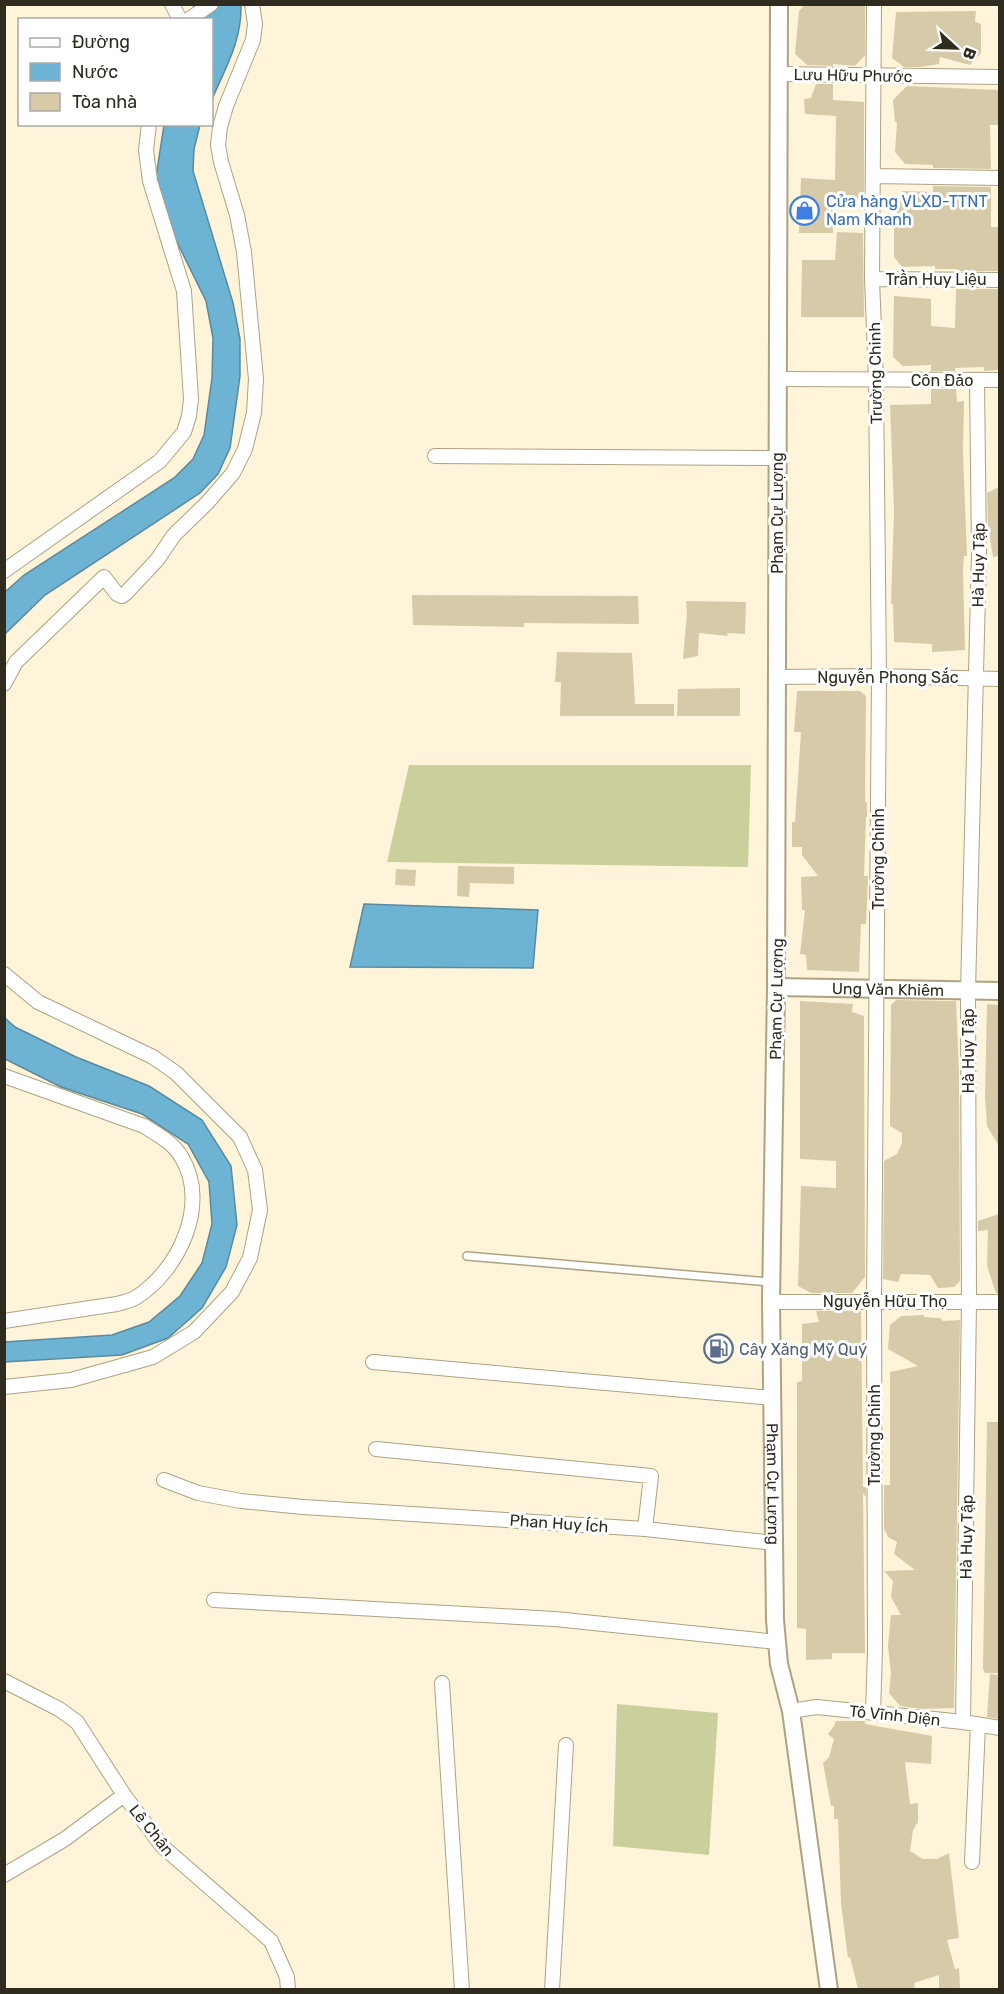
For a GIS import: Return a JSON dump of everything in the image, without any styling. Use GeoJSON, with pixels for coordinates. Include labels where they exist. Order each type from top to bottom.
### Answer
{"type":"FeatureCollection","features":[{"type":"Feature","properties":{"kind":"street"},"geometry":{"type":"LineString","coordinates":[[172,4],[179,18]]}},
{"type":"Feature","properties":{"kind":"street"},"geometry":{"type":"LineString","coordinates":[[191,17],[211,4]]}},
{"type":"Feature","properties":{"kind":"street"},"geometry":{"type":"LineString","coordinates":[[4,684],[16,662],[104,578],[117,594],[122,596],[126,593],[157,560],[174,535],[207,503],[233,473],[245,449],[254,413],[256,379],[244,252],[237,215],[218,144],[226,106],[253,40],[255,24],[252,4]]}},
{"type":"Feature","properties":{"kind":"street","name":"Phạm Cự Lượng"},"geometry":{"type":"LineString","coordinates":[[779,4],[776,987],[771,1282],[774,1543],[779,1664],[791,1711],[829,1989]]}},
{"type":"Feature","properties":{"kind":"street","name":"Trường Chinh"},"geometry":{"type":"LineString","coordinates":[[873,4],[872,279],[876,380],[879,676],[873,1713]]}},
{"type":"Feature","properties":{"kind":"street","name":"Lưu Hữu Phước"},"geometry":{"type":"LineString","coordinates":[[778,74],[999,77]]}},
{"type":"Feature","properties":{"kind":"street"},"geometry":{"type":"LineString","coordinates":[[4,571],[160,461],[184,432],[191,399],[184,291],[150,182],[146,150],[149,126]]}},
{"type":"Feature","properties":{"kind":"street"},"geometry":{"type":"LineString","coordinates":[[873,176],[999,178]]}},
{"type":"Feature","properties":{"kind":"street","name":"Trần Huy Liệu"},"geometry":{"type":"LineString","coordinates":[[872,279],[999,280]]}},
{"type":"Feature","properties":{"kind":"street","name":"Côn Đảo"},"geometry":{"type":"LineString","coordinates":[[777,379],[999,381]]}},
{"type":"Feature","properties":{"kind":"street","name":"Hà Huy Tập"},"geometry":{"type":"LineString","coordinates":[[963,1722],[969,1302],[968,991],[979,554],[977,380]]}},
{"type":"Feature","properties":{"kind":"street"},"geometry":{"type":"LineString","coordinates":[[435,456],[777,458]]}},
{"type":"Feature","properties":{"kind":"street","name":"Nguyễn Phong Sắc"},"geometry":{"type":"LineString","coordinates":[[776,677],[879,676],[999,679]]}},
{"type":"Feature","properties":{"kind":"street"},"geometry":{"type":"LineString","coordinates":[[4,974],[38,1002],[153,1057],[176,1073],[240,1137],[255,1170],[260,1210],[249,1258],[232,1292],[194,1332],[153,1357],[71,1380],[4,1387]]}},
{"type":"Feature","properties":{"kind":"street","name":"Ung Văn Khiêm"},"geometry":{"type":"LineString","coordinates":[[776,987],[999,991]]}},
{"type":"Feature","properties":{"kind":"street"},"geometry":{"type":"LineString","coordinates":[[4,1076],[144,1126],[162,1137],[182,1156],[189,1171],[193,1206],[185,1237],[174,1258],[154,1283],[134,1299],[117,1304],[4,1321]]}},
{"type":"Feature","properties":{"kind":"street","name":"Nguyễn Hữu Thọ"},"geometry":{"type":"LineString","coordinates":[[771,1302],[874,1300],[999,1302]]}},
{"type":"Feature","properties":{"kind":"street"},"geometry":{"type":"LineString","coordinates":[[373,1362],[772,1398]]}},
{"type":"Feature","properties":{"kind":"street"},"geometry":{"type":"LineString","coordinates":[[376,1449],[651,1476],[645,1529]]}},
{"type":"Feature","properties":{"kind":"street","name":"Phan Huy Ích"},"geometry":{"type":"LineString","coordinates":[[164,1480],[198,1493],[241,1501],[645,1529],[774,1543]]}},
{"type":"Feature","properties":{"kind":"street"},"geometry":{"type":"LineString","coordinates":[[214,1600],[555,1619],[777,1642]]}},
{"type":"Feature","properties":{"kind":"street","name":"Lê Chân"},"geometry":{"type":"LineString","coordinates":[[4,1681],[58,1709],[77,1722],[124,1796],[162,1846],[271,1941],[289,1985]]}},
{"type":"Feature","properties":{"kind":"street"},"geometry":{"type":"LineString","coordinates":[[442,1683],[462,1989]]}},
{"type":"Feature","properties":{"kind":"street","name":"Tô Vĩnh Diện"},"geometry":{"type":"LineString","coordinates":[[791,1711],[817,1707],[963,1722],[999,1728]]}},
{"type":"Feature","properties":{"kind":"street"},"geometry":{"type":"LineString","coordinates":[[972,1862],[978,1725]]}},
{"type":"Feature","properties":{"kind":"street"},"geometry":{"type":"LineString","coordinates":[[552,1989],[566,1745]]}},
{"type":"Feature","properties":{"kind":"street"},"geometry":{"type":"LineString","coordinates":[[4,1875],[65,1839],[124,1796]]}},
{"type":"Feature","properties":{"kind":"lane"},"geometry":{"type":"LineString","coordinates":[[467,1256],[771,1282]]}},
{"type":"Feature","properties":{"kind":"green space"},"geometry":{"type":"Polygon","coordinates":[[[409,765],[751,765],[748,867],[387,862],[409,765]]]}},
{"type":"Feature","properties":{"kind":"green space"},"geometry":{"type":"Polygon","coordinates":[[[617,1704],[718,1713],[709,1855],[613,1846],[617,1704]]]}},
{"type":"Feature","properties":{"kind":"water"},"geometry":{"type":"Polygon","coordinates":[[[193,5],[241,5],[236,42],[213,97],[213,18],[200,18],[193,5]]]}},
{"type":"Feature","properties":{"kind":"water"},"geometry":{"type":"Polygon","coordinates":[[[164,126],[200,126],[194,149],[193,171],[233,303],[240,339],[240,376],[230,448],[218,474],[200,493],[45,595],[5,634],[5,592],[24,575],[174,478],[193,459],[204,435],[212,378],[213,338],[206,301],[170,228],[156,177],[164,126]]]}},
{"type":"Feature","properties":{"kind":"water"},"geometry":{"type":"Polygon","coordinates":[[[364,904],[538,910],[533,968],[350,967],[364,904]]]}},
{"type":"Feature","properties":{"kind":"water"},"geometry":{"type":"Polygon","coordinates":[[[5,1018],[15,1027],[76,1057],[149,1086],[202,1120],[231,1166],[237,1225],[226,1267],[202,1308],[168,1338],[122,1355],[5,1362],[5,1342],[112,1335],[149,1322],[180,1296],[202,1263],[212,1224],[209,1182],[188,1144],[142,1114],[61,1087],[5,1059],[5,1018]]]}},
{"type":"Feature","properties":{"kind":"building"},"geometry":{"type":"Polygon","coordinates":[[[865,4],[865,55],[855,66],[807,65],[795,54],[799,11],[804,5],[865,4]]]}},
{"type":"Feature","properties":{"kind":"building"},"geometry":{"type":"Polygon","coordinates":[[[976,11],[975,22],[981,24],[981,53],[970,65],[940,57],[939,64],[904,67],[892,58],[896,12],[976,11]]]}},
{"type":"Feature","properties":{"kind":"building"},"geometry":{"type":"Polygon","coordinates":[[[816,84],[833,84],[833,100],[864,102],[864,199],[832,199],[833,233],[799,233],[801,178],[835,180],[836,116],[805,114],[804,99],[811,98],[816,84]]]}},
{"type":"Feature","properties":{"kind":"building"},"geometry":{"type":"Polygon","coordinates":[[[907,86],[999,90],[999,125],[990,125],[991,169],[933,168],[933,165],[905,164],[895,152],[897,122],[895,122],[893,100],[907,86]]]}},
{"type":"Feature","properties":{"kind":"building"},"geometry":{"type":"Polygon","coordinates":[[[933,186],[991,187],[991,227],[998,227],[999,271],[957,271],[957,269],[935,269],[935,266],[902,267],[894,257],[894,200],[903,191],[933,192],[933,186]]]}},
{"type":"Feature","properties":{"kind":"building"},"geometry":{"type":"Polygon","coordinates":[[[837,232],[863,233],[864,317],[801,317],[802,260],[835,260],[837,232]]]}},
{"type":"Feature","properties":{"kind":"building"},"geometry":{"type":"Polygon","coordinates":[[[956,289],[999,289],[999,370],[984,371],[984,367],[955,368],[955,371],[931,371],[931,365],[903,366],[893,357],[894,296],[931,299],[931,326],[955,328],[956,289]]]}},
{"type":"Feature","properties":{"kind":"building"},"geometry":{"type":"Polygon","coordinates":[[[931,389],[956,389],[957,402],[964,401],[963,454],[967,556],[964,556],[963,572],[965,650],[932,652],[932,644],[894,642],[893,604],[891,604],[894,511],[890,405],[931,404],[931,389]]]}},
{"type":"Feature","properties":{"kind":"building"},"geometry":{"type":"Polygon","coordinates":[[[999,487],[999,556],[993,557],[988,527],[987,493],[999,487]]]}},
{"type":"Feature","properties":{"kind":"building"},"geometry":{"type":"Polygon","coordinates":[[[412,595],[638,596],[639,624],[524,623],[524,627],[413,625],[412,595]]]}},
{"type":"Feature","properties":{"kind":"building"},"geometry":{"type":"Polygon","coordinates":[[[686,601],[746,602],[745,634],[727,633],[728,636],[699,633],[698,656],[683,659],[686,601]]]}},
{"type":"Feature","properties":{"kind":"building"},"geometry":{"type":"Polygon","coordinates":[[[557,652],[632,653],[635,704],[674,704],[674,716],[560,716],[561,682],[555,682],[557,652]]]}},
{"type":"Feature","properties":{"kind":"building"},"geometry":{"type":"Polygon","coordinates":[[[740,688],[740,716],[677,716],[678,689],[740,688]]]}},
{"type":"Feature","properties":{"kind":"building"},"geometry":{"type":"Polygon","coordinates":[[[797,691],[860,691],[866,696],[865,802],[867,802],[867,817],[864,876],[868,876],[866,924],[861,924],[859,972],[807,970],[806,955],[800,954],[805,910],[802,910],[801,877],[818,876],[802,855],[802,847],[792,847],[792,822],[795,822],[801,732],[794,732],[797,691]]]}},
{"type":"Feature","properties":{"kind":"building"},"geometry":{"type":"Polygon","coordinates":[[[458,866],[514,867],[514,884],[470,883],[469,897],[457,896],[458,866]]]}},
{"type":"Feature","properties":{"kind":"building"},"geometry":{"type":"Polygon","coordinates":[[[396,869],[416,870],[415,886],[395,885],[396,869]]]}},
{"type":"Feature","properties":{"kind":"building"},"geometry":{"type":"Polygon","coordinates":[[[896,1000],[956,1001],[959,1073],[960,1281],[954,1287],[938,1288],[930,1275],[901,1274],[898,1282],[883,1279],[884,1161],[897,1154],[902,1143],[902,1133],[890,1126],[891,1005],[896,1000]]]}},
{"type":"Feature","properties":{"kind":"building"},"geometry":{"type":"Polygon","coordinates":[[[800,1001],[853,1004],[852,1012],[864,1016],[865,1277],[852,1293],[811,1293],[798,1286],[801,1186],[836,1188],[836,1161],[800,1159],[800,1001]]]}},
{"type":"Feature","properties":{"kind":"building"},"geometry":{"type":"Polygon","coordinates":[[[987,1004],[999,1005],[999,1146],[987,1126],[985,1097],[987,1004]]]}},
{"type":"Feature","properties":{"kind":"building"},"geometry":{"type":"Polygon","coordinates":[[[999,1214],[999,1293],[996,1293],[987,1266],[988,1230],[978,1231],[978,1221],[999,1214]]]}},
{"type":"Feature","properties":{"kind":"building"},"geometry":{"type":"Polygon","coordinates":[[[816,1311],[861,1311],[863,1487],[866,1487],[866,1497],[863,1493],[865,1653],[832,1653],[832,1659],[806,1660],[806,1629],[797,1628],[797,1382],[802,1381],[802,1324],[819,1322],[816,1311]]]}},
{"type":"Feature","properties":{"kind":"building"},"geometry":{"type":"Polygon","coordinates":[[[924,1315],[924,1317],[940,1318],[943,1321],[960,1320],[954,1708],[921,1709],[900,1706],[889,1693],[891,1674],[888,1646],[891,1615],[901,1615],[891,1597],[893,1581],[884,1571],[915,1570],[894,1554],[897,1542],[888,1537],[884,1529],[884,1485],[890,1485],[890,1372],[918,1366],[888,1349],[890,1325],[901,1316],[924,1315]]]}},
{"type":"Feature","properties":{"kind":"building"},"geometry":{"type":"Polygon","coordinates":[[[987,1422],[999,1422],[999,1673],[985,1673],[983,1669],[987,1422]]]}},
{"type":"Feature","properties":{"kind":"building"},"geometry":{"type":"Polygon","coordinates":[[[990,1674],[999,1675],[999,1719],[987,1717],[990,1674]]]}},
{"type":"Feature","properties":{"kind":"building"},"geometry":{"type":"Polygon","coordinates":[[[836,1721],[865,1721],[865,1724],[932,1736],[931,1764],[905,1762],[910,1804],[918,1803],[918,1822],[913,1830],[910,1851],[923,1859],[937,1859],[949,1853],[959,1938],[947,1940],[955,1969],[959,1968],[960,1989],[939,1989],[939,1975],[914,1983],[915,1989],[858,1989],[850,1957],[848,1958],[841,1903],[838,1819],[834,1819],[834,1806],[831,1806],[823,1763],[829,1757],[834,1739],[828,1734],[836,1721]]]}},
{"type":"Feature","properties":{"kind":"place","name":"Cửa hàng VLXD-TTNT Nam Khanh"},"geometry":{"type":"Point","coordinates":[805,210]}},
{"type":"Feature","properties":{"kind":"place","name":"Cây Xăng Mỹ Quý"},"geometry":{"type":"Point","coordinates":[718,1349]}}]}
